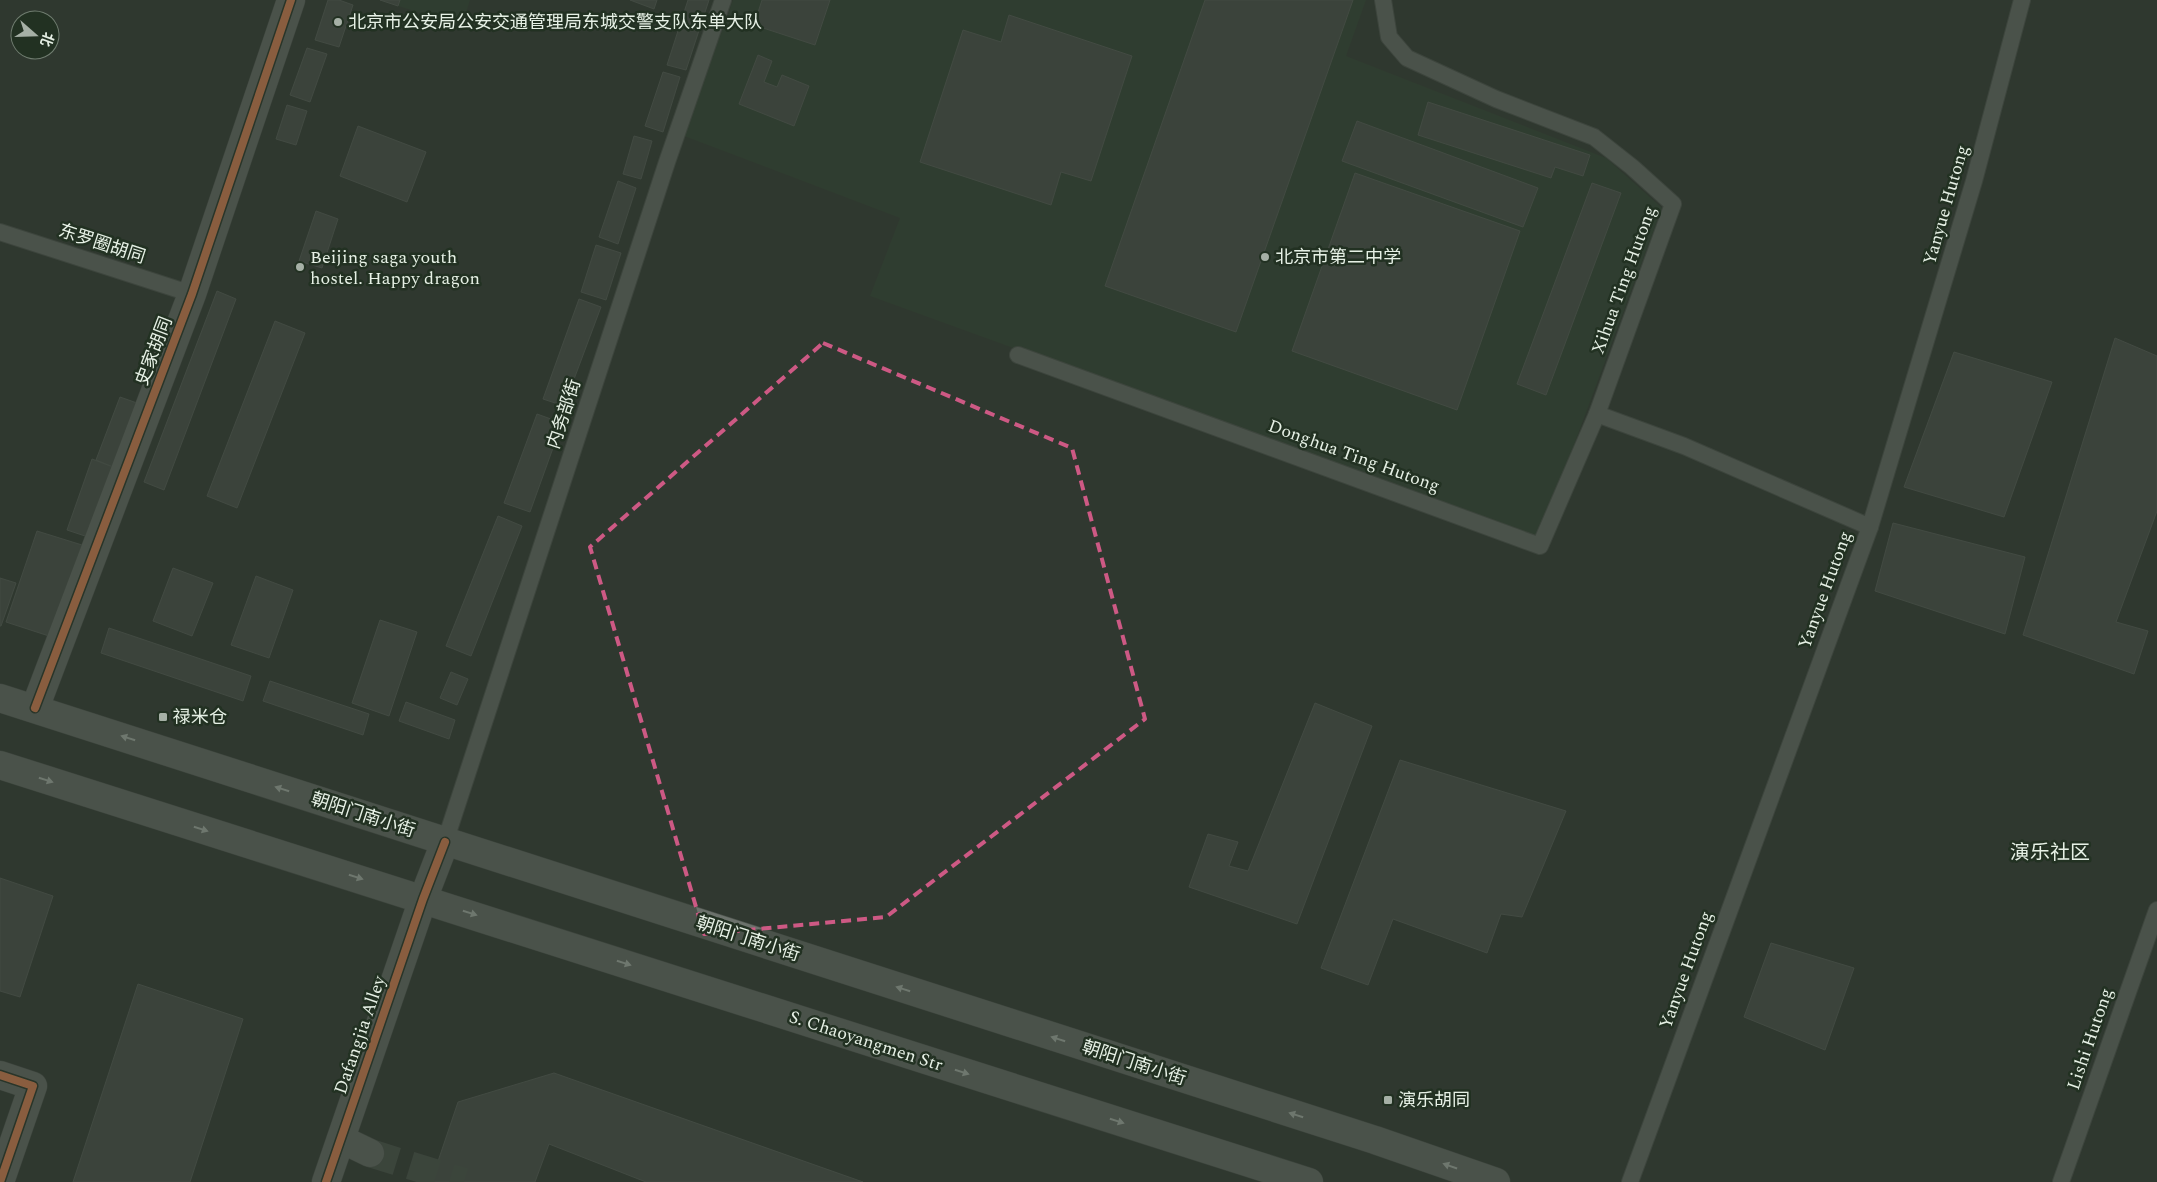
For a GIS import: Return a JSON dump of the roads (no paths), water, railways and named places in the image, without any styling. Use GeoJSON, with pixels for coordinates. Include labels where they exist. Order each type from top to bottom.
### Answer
{"type":"FeatureCollection","features":[{"type":"Feature","properties":{"kind":"main road","name":"史家胡同"},"geometry":{"type":"LineString","coordinates":[[36,708],[192,294],[291,0]]}},
{"type":"Feature","properties":{"kind":"main road","name":"朝阳门南小街"},"geometry":{"type":"LineString","coordinates":[[0,698],[1376,1140],[1496,1182]]}},
{"type":"Feature","properties":{"kind":"main road"},"geometry":{"type":"LineString","coordinates":[[0,765],[423,899]]}},
{"type":"Feature","properties":{"kind":"main road","name":"Dafangjia Alley"},"geometry":{"type":"LineString","coordinates":[[326,1182],[423,899],[445,842]]}},
{"type":"Feature","properties":{"kind":"main road","name":"S. Chaoyangmen Str"},"geometry":{"type":"LineString","coordinates":[[423,899],[1309,1182]]}},
{"type":"Feature","properties":{"kind":"main road"},"geometry":{"type":"LineString","coordinates":[[0,1075],[33,1086],[0,1182]]}},
{"type":"Feature","properties":{"kind":"main road"},"geometry":{"type":"LineString","coordinates":[[341,1139],[370,1153]]}},
{"type":"Feature","properties":{"kind":"lane","name":"内务部街"},"geometry":{"type":"LineString","coordinates":[[445,842],[661,181],[723,0]]}},
{"type":"Feature","properties":{"kind":"lane","name":"Xihua Ting Hutong"},"geometry":{"type":"LineString","coordinates":[[1383,0],[1389,37],[1407,58],[1496,99],[1594,137],[1632,167],[1672,204],[1597,414]]}},
{"type":"Feature","properties":{"kind":"lane","name":"Yanyue Hutong"},"geometry":{"type":"LineString","coordinates":[[1630,1182],[1870,527],[1974,181],[2022,0]]}},
{"type":"Feature","properties":{"kind":"lane","name":"东罗圈胡同"},"geometry":{"type":"LineString","coordinates":[[0,232],[192,294]]}},
{"type":"Feature","properties":{"kind":"lane","name":"Donghua Ting Hutong"},"geometry":{"type":"LineString","coordinates":[[1018,355],[1540,546],[1597,414]]}},
{"type":"Feature","properties":{"kind":"lane"},"geometry":{"type":"LineString","coordinates":[[1597,414],[1684,446],[1870,527]]}},
{"type":"Feature","properties":{"kind":"lane","name":"Lishi Hutong"},"geometry":{"type":"LineString","coordinates":[[2061,1182],[2157,910]]}},
{"type":"Feature","properties":{"kind":"tunnel"},"geometry":{"type":"LineString","coordinates":[[370,1153],[464,1182]]}},
{"type":"Feature","properties":{"kind":"place","name":"北京市公安局公安交通管理局东城交警支队东单大队"},"geometry":{"type":"Point","coordinates":[338,22]}},
{"type":"Feature","properties":{"kind":"place","name":"北京市第二中学"},"geometry":{"type":"Point","coordinates":[1265,257]}},
{"type":"Feature","properties":{"kind":"place","name":"Beijing saga youth hostel. Happy dragon"},"geometry":{"type":"Point","coordinates":[300,267]}},
{"type":"Feature","properties":{"kind":"place","name":"禄米仓"},"geometry":{"type":"Point","coordinates":[163,717]}},
{"type":"Feature","properties":{"kind":"place","name":"演乐胡同"},"geometry":{"type":"Point","coordinates":[1388,1100]}},
{"type":"Feature","properties":{"kind":"district","name":"演乐社区"},"geometry":{"type":"Point","coordinates":[2050,853]}}]}
